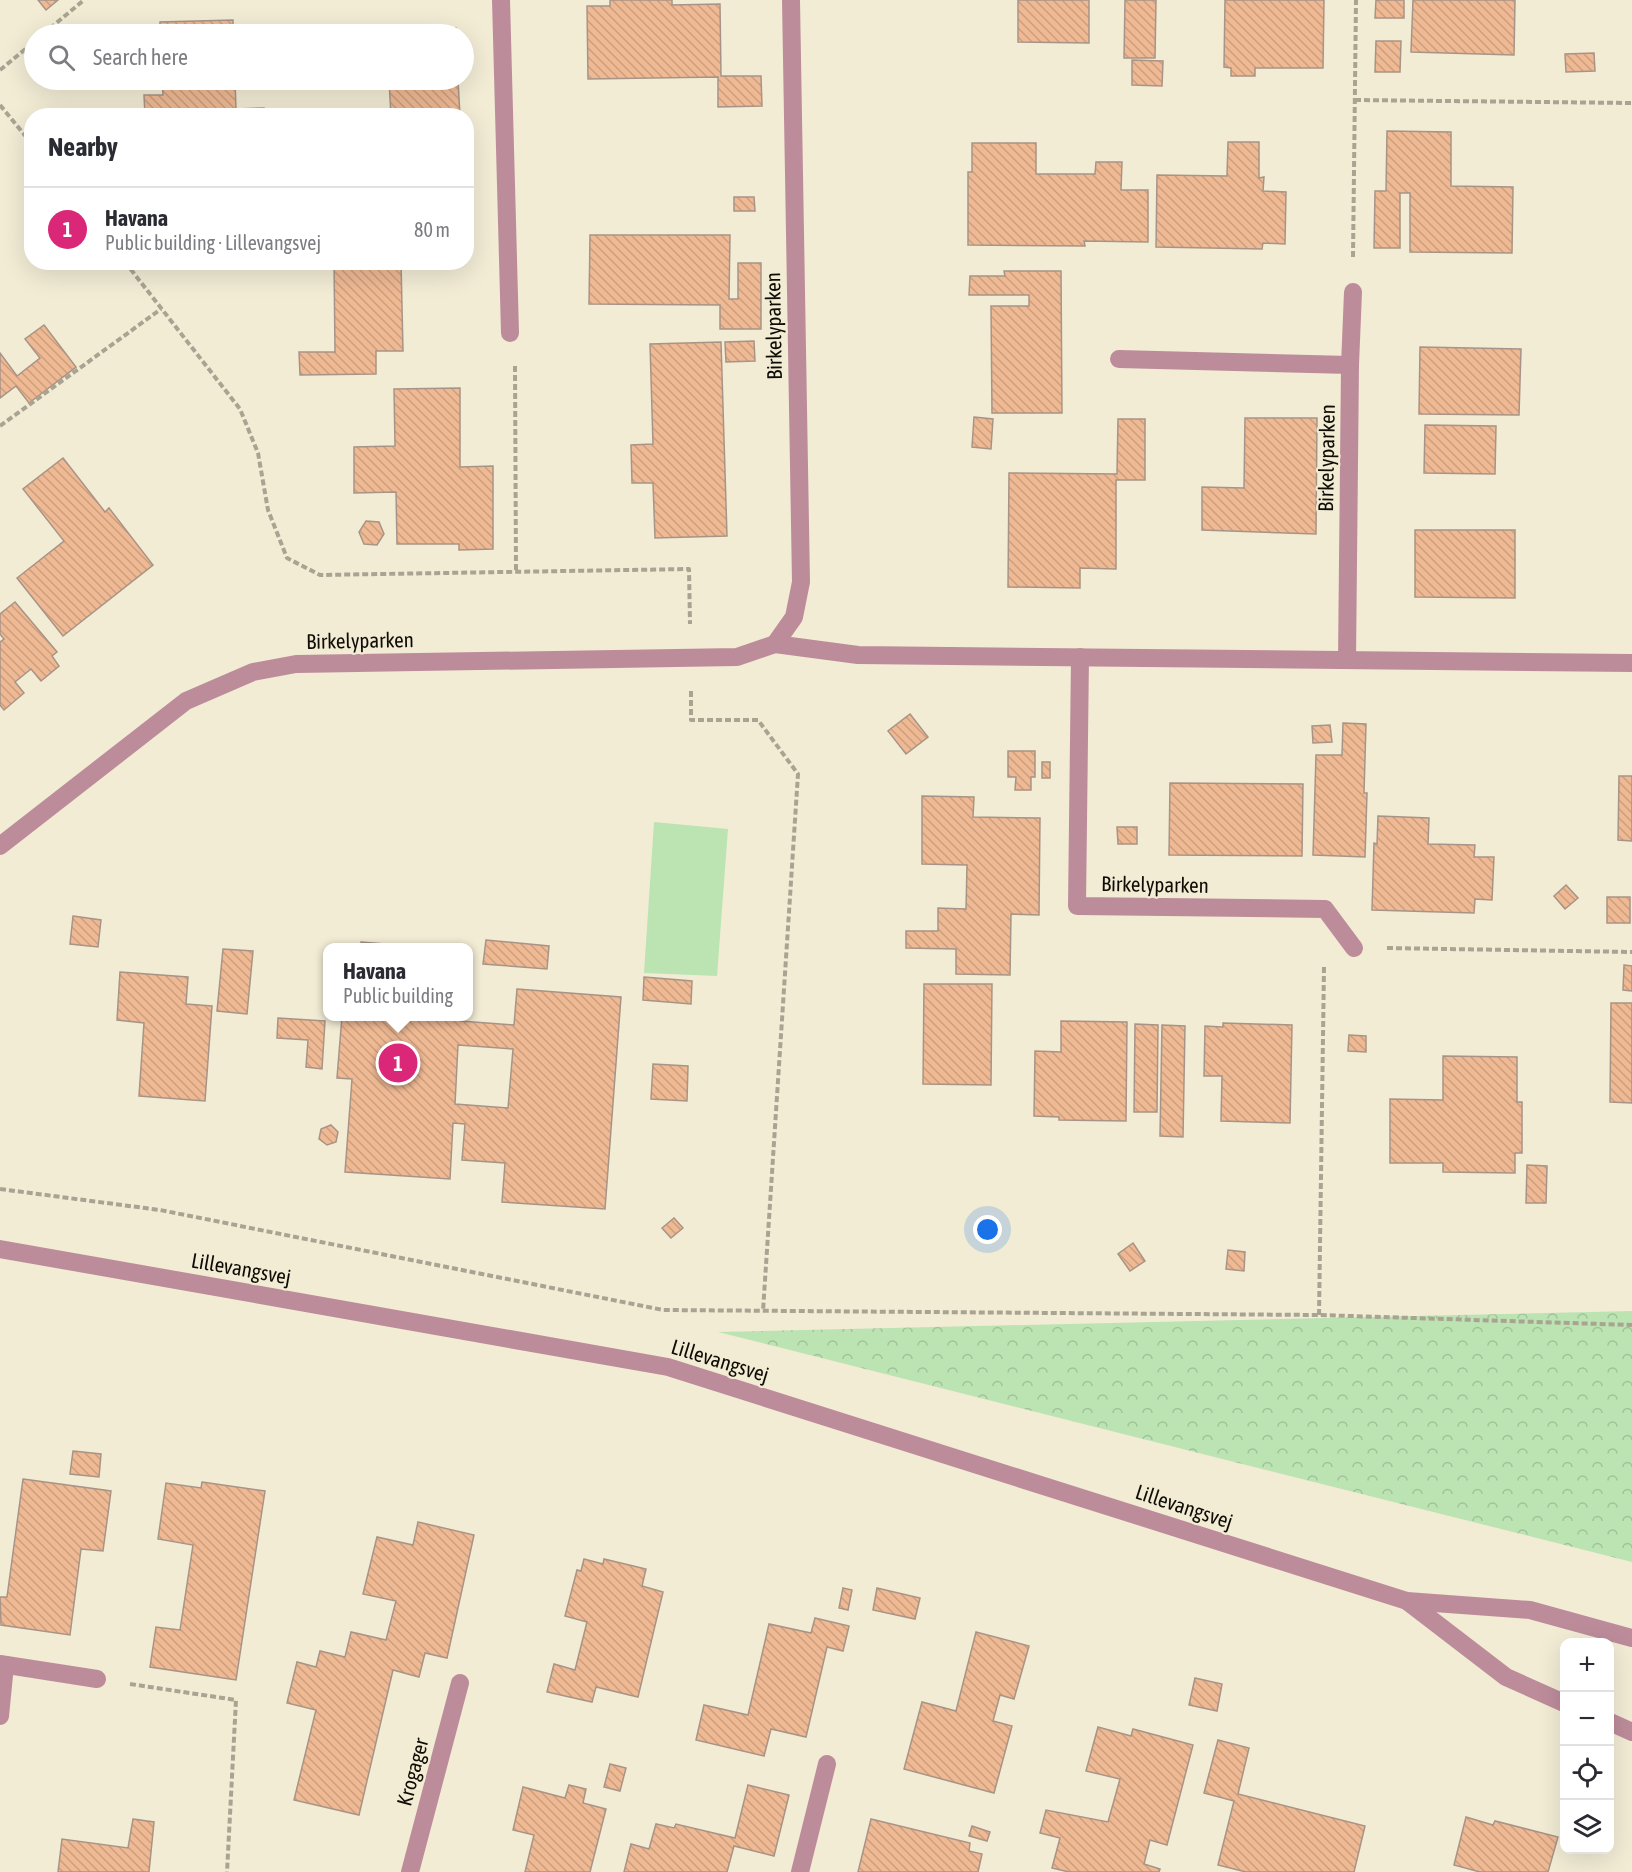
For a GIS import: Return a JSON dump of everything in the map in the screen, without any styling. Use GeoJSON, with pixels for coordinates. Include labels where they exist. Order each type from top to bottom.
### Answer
{"type":"FeatureCollection","features":[{"type":"Feature","properties":{"kind":"street"},"geometry":{"type":"LineString","coordinates":[[501,0],[510,333]]}},
{"type":"Feature","properties":{"kind":"street","name":"Birkelyparken"},"geometry":{"type":"LineString","coordinates":[[775,644],[794,616],[801,582],[791,0]]}},
{"type":"Feature","properties":{"kind":"street","name":"Birkelyparken"},"geometry":{"type":"LineString","coordinates":[[1347,660],[1350,365],[1353,292]]}},
{"type":"Feature","properties":{"kind":"street"},"geometry":{"type":"LineString","coordinates":[[1119,359],[1350,365]]}},
{"type":"Feature","properties":{"kind":"street","name":"Birkelyparken"},"geometry":{"type":"LineString","coordinates":[[0,846],[186,701],[253,672],[296,664],[690,659],[737,657],[775,644],[858,655],[1632,663]]}},
{"type":"Feature","properties":{"kind":"street","name":"Birkelyparken"},"geometry":{"type":"LineString","coordinates":[[1080,657],[1077,906],[1324,909]]}},
{"type":"Feature","properties":{"kind":"street"},"geometry":{"type":"LineString","coordinates":[[1324,909],[1354,948]]}},
{"type":"Feature","properties":{"kind":"street","name":"Lillevangsvej"},"geometry":{"type":"LineString","coordinates":[[0,1249],[668,1367],[1407,1601],[1530,1610],[1632,1638]]}},
{"type":"Feature","properties":{"kind":"street","name":"Lillevangsvej"},"geometry":{"type":"LineString","coordinates":[[1407,1601],[1506,1677],[1560,1701]]}},
{"type":"Feature","properties":{"kind":"street"},"geometry":{"type":"LineString","coordinates":[[0,1716],[3,1664],[97,1679]]}},
{"type":"Feature","properties":{"kind":"street","name":"Krogager"},"geometry":{"type":"LineString","coordinates":[[410,1872],[460,1683]]}},
{"type":"Feature","properties":{"kind":"street"},"geometry":{"type":"LineString","coordinates":[[1614,1724],[1632,1732]]}},
{"type":"Feature","properties":{"kind":"street"},"geometry":{"type":"LineString","coordinates":[[800,1872],[827,1764]]}},
{"type":"Feature","properties":{"kind":"path"},"geometry":{"type":"LineString","coordinates":[[55,24],[84,0]]}},
{"type":"Feature","properties":{"kind":"path"},"geometry":{"type":"LineString","coordinates":[[1353,292],[1356,0]]}},
{"type":"Feature","properties":{"kind":"path"},"geometry":{"type":"LineString","coordinates":[[0,70],[24,50]]}},
{"type":"Feature","properties":{"kind":"path"},"geometry":{"type":"LineString","coordinates":[[1354,100],[1632,103]]}},
{"type":"Feature","properties":{"kind":"path"},"geometry":{"type":"LineString","coordinates":[[0,105],[24,134]]}},
{"type":"Feature","properties":{"kind":"path"},"geometry":{"type":"LineString","coordinates":[[131,270],[240,409],[258,453],[268,510],[287,558],[320,575],[689,569],[691,720],[758,720],[798,774],[763,1311]]}},
{"type":"Feature","properties":{"kind":"path"},"geometry":{"type":"LineString","coordinates":[[0,426],[161,309]]}},
{"type":"Feature","properties":{"kind":"path"},"geometry":{"type":"LineString","coordinates":[[510,333],[514,359],[516,571]]}},
{"type":"Feature","properties":{"kind":"path"},"geometry":{"type":"LineString","coordinates":[[1319,1315],[1324,909]]}},
{"type":"Feature","properties":{"kind":"path"},"geometry":{"type":"LineString","coordinates":[[1354,948],[1632,952]]}},
{"type":"Feature","properties":{"kind":"path"},"geometry":{"type":"LineString","coordinates":[[0,1189],[160,1210],[663,1310],[1319,1315],[1632,1325]]}},
{"type":"Feature","properties":{"kind":"path"},"geometry":{"type":"LineString","coordinates":[[97,1679],[236,1700],[227,1872]]}},
{"type":"Feature","properties":{"kind":"green space"},"geometry":{"type":"Polygon","coordinates":[[[654,822],[728,829],[717,976],[644,973],[654,822]]]}},
{"type":"Feature","properties":{"kind":"green space"},"geometry":{"type":"Polygon","coordinates":[[[1632,1311],[1632,1562],[718,1332],[1632,1311]]]}},
{"type":"Feature","properties":{"kind":"building"},"geometry":{"type":"Polygon","coordinates":[[[38,0],[58,0],[46,10],[38,0]]]}},
{"type":"Feature","properties":{"kind":"building"},"geometry":{"type":"Polygon","coordinates":[[[610,0],[672,0],[672,5],[720,4],[721,76],[761,76],[762,106],[718,107],[718,77],[588,79],[587,6],[610,6],[610,0]]]}},
{"type":"Feature","properties":{"kind":"building"},"geometry":{"type":"Polygon","coordinates":[[[1018,0],[1089,0],[1089,43],[1018,42],[1018,0]]]}},
{"type":"Feature","properties":{"kind":"building"},"geometry":{"type":"Polygon","coordinates":[[[1125,0],[1156,0],[1155,58],[1124,58],[1125,0]]]}},
{"type":"Feature","properties":{"kind":"building"},"geometry":{"type":"Polygon","coordinates":[[[1225,0],[1324,0],[1323,68],[1255,68],[1255,76],[1231,76],[1231,68],[1224,67],[1225,0]]]}},
{"type":"Feature","properties":{"kind":"building"},"geometry":{"type":"Polygon","coordinates":[[[1376,0],[1404,0],[1404,18],[1375,18],[1376,0]]]}},
{"type":"Feature","properties":{"kind":"building"},"geometry":{"type":"Polygon","coordinates":[[[1413,0],[1515,0],[1514,55],[1411,52],[1413,0]]]}},
{"type":"Feature","properties":{"kind":"building"},"geometry":{"type":"Polygon","coordinates":[[[233,20],[233,24],[160,24],[160,22],[233,20]]]}},
{"type":"Feature","properties":{"kind":"building"},"geometry":{"type":"Polygon","coordinates":[[[1376,41],[1401,41],[1400,72],[1375,72],[1376,41]]]}},
{"type":"Feature","properties":{"kind":"building"},"geometry":{"type":"Polygon","coordinates":[[[1594,53],[1595,71],[1566,72],[1565,54],[1594,53]]]}},
{"type":"Feature","properties":{"kind":"building"},"geometry":{"type":"Polygon","coordinates":[[[1132,60],[1163,61],[1162,86],[1132,85],[1132,60]]]}},
{"type":"Feature","properties":{"kind":"building"},"geometry":{"type":"Polygon","coordinates":[[[163,90],[235,90],[236,108],[145,108],[144,95],[163,95],[163,90]]]}},
{"type":"Feature","properties":{"kind":"building"},"geometry":{"type":"Polygon","coordinates":[[[390,90],[459,90],[460,108],[391,108],[390,90]]]}},
{"type":"Feature","properties":{"kind":"building"},"geometry":{"type":"Polygon","coordinates":[[[1387,131],[1451,132],[1451,186],[1513,187],[1512,253],[1410,252],[1410,193],[1400,193],[1400,248],[1374,248],[1375,191],[1386,191],[1387,131]]]}},
{"type":"Feature","properties":{"kind":"building"},"geometry":{"type":"Polygon","coordinates":[[[1228,142],[1259,142],[1259,178],[1264,177],[1263,191],[1286,192],[1285,244],[1263,243],[1262,249],[1156,247],[1157,175],[1227,176],[1228,142]]]}},
{"type":"Feature","properties":{"kind":"building"},"geometry":{"type":"Polygon","coordinates":[[[972,143],[1036,143],[1036,174],[1095,174],[1096,162],[1122,162],[1121,190],[1148,190],[1148,242],[1084,241],[1085,246],[968,245],[968,172],[972,172],[972,143]]]}},
{"type":"Feature","properties":{"kind":"building"},"geometry":{"type":"Polygon","coordinates":[[[734,197],[754,197],[755,211],[734,211],[734,197]]]}},
{"type":"Feature","properties":{"kind":"building"},"geometry":{"type":"Polygon","coordinates":[[[590,235],[730,235],[729,299],[738,299],[738,263],[761,263],[761,329],[720,329],[720,305],[589,304],[590,235]]]}},
{"type":"Feature","properties":{"kind":"building"},"geometry":{"type":"Polygon","coordinates":[[[334,270],[401,270],[403,351],[376,351],[376,374],[300,375],[299,352],[335,352],[334,270]]]}},
{"type":"Feature","properties":{"kind":"building"},"geometry":{"type":"Polygon","coordinates":[[[1004,271],[1061,271],[1062,413],[992,413],[991,306],[1029,306],[1029,295],[969,295],[970,276],[1005,276],[1004,271]]]}},
{"type":"Feature","properties":{"kind":"building"},"geometry":{"type":"Polygon","coordinates":[[[44,325],[76,367],[29,403],[16,386],[0,398],[0,353],[17,376],[40,358],[25,339],[44,325]]]}},
{"type":"Feature","properties":{"kind":"building"},"geometry":{"type":"Polygon","coordinates":[[[754,341],[755,361],[726,362],[725,342],[754,341]]]}},
{"type":"Feature","properties":{"kind":"building"},"geometry":{"type":"Polygon","coordinates":[[[721,342],[727,536],[655,538],[653,483],[632,483],[631,445],[653,444],[650,344],[721,342]]]}},
{"type":"Feature","properties":{"kind":"building"},"geometry":{"type":"Polygon","coordinates":[[[1420,347],[1521,349],[1519,415],[1419,414],[1420,347]]]}},
{"type":"Feature","properties":{"kind":"building"},"geometry":{"type":"Polygon","coordinates":[[[460,388],[460,467],[493,466],[493,549],[459,550],[459,544],[397,544],[396,492],[354,493],[354,447],[395,446],[394,389],[460,388]]]}},
{"type":"Feature","properties":{"kind":"building"},"geometry":{"type":"Polygon","coordinates":[[[974,417],[993,419],[991,449],[972,447],[974,417]]]}},
{"type":"Feature","properties":{"kind":"building"},"geometry":{"type":"Polygon","coordinates":[[[1245,418],[1317,418],[1316,534],[1202,530],[1202,487],[1244,488],[1245,418]]]}},
{"type":"Feature","properties":{"kind":"building"},"geometry":{"type":"Polygon","coordinates":[[[1118,419],[1145,419],[1145,480],[1116,480],[1116,569],[1080,568],[1080,588],[1008,587],[1009,473],[1117,474],[1118,419]]]}},
{"type":"Feature","properties":{"kind":"building"},"geometry":{"type":"Polygon","coordinates":[[[1425,425],[1496,426],[1495,474],[1424,473],[1425,425]]]}},
{"type":"Feature","properties":{"kind":"building"},"geometry":{"type":"Polygon","coordinates":[[[63,458],[105,512],[109,508],[153,565],[63,636],[17,578],[64,541],[23,489],[63,458]]]}},
{"type":"Feature","properties":{"kind":"building"},"geometry":{"type":"Polygon","coordinates":[[[366,521],[379,522],[384,534],[377,545],[364,544],[359,532],[366,521]]]}},
{"type":"Feature","properties":{"kind":"building"},"geometry":{"type":"Polygon","coordinates":[[[1415,530],[1515,530],[1515,598],[1415,597],[1415,530]]]}},
{"type":"Feature","properties":{"kind":"building"},"geometry":{"type":"Polygon","coordinates":[[[15,602],[57,652],[52,656],[59,666],[41,681],[31,669],[15,682],[24,693],[4,710],[0,705],[0,642],[4,639],[0,634],[0,614],[15,602]]]}},
{"type":"Feature","properties":{"kind":"building"},"geometry":{"type":"Polygon","coordinates":[[[910,714],[928,737],[906,754],[888,731],[910,714]]]}},
{"type":"Feature","properties":{"kind":"building"},"geometry":{"type":"Polygon","coordinates":[[[1343,723],[1366,724],[1365,857],[1313,855],[1316,755],[1342,755],[1343,723]]]}},
{"type":"Feature","properties":{"kind":"building"},"geometry":{"type":"Polygon","coordinates":[[[1330,725],[1332,742],[1313,743],[1312,726],[1330,725]]]}},
{"type":"Feature","properties":{"kind":"building"},"geometry":{"type":"Polygon","coordinates":[[[1008,751],[1035,751],[1035,777],[1031,777],[1031,790],[1015,790],[1016,777],[1008,777],[1008,751]]]}},
{"type":"Feature","properties":{"kind":"building"},"geometry":{"type":"Polygon","coordinates":[[[1042,762],[1050,762],[1050,778],[1042,778],[1042,762]]]}},
{"type":"Feature","properties":{"kind":"building"},"geometry":{"type":"Polygon","coordinates":[[[1619,776],[1632,776],[1632,841],[1618,840],[1619,776]]]}},
{"type":"Feature","properties":{"kind":"building"},"geometry":{"type":"Polygon","coordinates":[[[1170,783],[1303,784],[1302,856],[1169,855],[1170,783]]]}},
{"type":"Feature","properties":{"kind":"building"},"geometry":{"type":"Polygon","coordinates":[[[922,796],[974,797],[973,817],[1040,818],[1039,915],[1011,914],[1010,975],[956,974],[956,949],[906,948],[906,931],[938,931],[938,908],[966,909],[967,865],[922,864],[922,796]]]}},
{"type":"Feature","properties":{"kind":"building"},"geometry":{"type":"Polygon","coordinates":[[[1378,816],[1429,818],[1428,844],[1475,845],[1474,857],[1494,857],[1492,900],[1475,899],[1474,913],[1372,910],[1374,843],[1377,844],[1378,816]]]}},
{"type":"Feature","properties":{"kind":"building"},"geometry":{"type":"Polygon","coordinates":[[[1117,827],[1137,827],[1137,844],[1118,844],[1117,827]]]}},
{"type":"Feature","properties":{"kind":"building"},"geometry":{"type":"Polygon","coordinates":[[[1566,885],[1578,898],[1565,909],[1554,896],[1566,885]]]}},
{"type":"Feature","properties":{"kind":"building"},"geometry":{"type":"Polygon","coordinates":[[[1607,897],[1630,897],[1630,923],[1607,923],[1607,897]]]}},
{"type":"Feature","properties":{"kind":"building"},"geometry":{"type":"Polygon","coordinates":[[[73,916],[101,920],[98,947],[70,944],[73,916]]]}},
{"type":"Feature","properties":{"kind":"building"},"geometry":{"type":"Polygon","coordinates":[[[486,940],[549,946],[547,969],[483,964],[486,940]]]}},
{"type":"Feature","properties":{"kind":"building"},"geometry":{"type":"Polygon","coordinates":[[[223,949],[253,951],[247,1014],[217,1011],[223,949]]]}},
{"type":"Feature","properties":{"kind":"building"},"geometry":{"type":"Polygon","coordinates":[[[1624,965],[1632,966],[1632,991],[1623,990],[1624,965]]]}},
{"type":"Feature","properties":{"kind":"building"},"geometry":{"type":"Polygon","coordinates":[[[120,972],[188,977],[186,1004],[212,1006],[205,1101],[139,1096],[144,1023],[117,1020],[120,972]]]}},
{"type":"Feature","properties":{"kind":"building"},"geometry":{"type":"Polygon","coordinates":[[[644,977],[692,981],[691,1004],[643,1000],[644,977]]]}},
{"type":"Feature","properties":{"kind":"building"},"geometry":{"type":"Polygon","coordinates":[[[924,984],[992,984],[991,1085],[923,1084],[924,984]]]}},
{"type":"Feature","properties":{"kind":"building"},"geometry":{"type":"Polygon","coordinates":[[[517,989],[621,997],[605,1209],[502,1202],[505,1163],[462,1160],[465,1124],[453,1123],[450,1179],[345,1172],[352,1079],[337,1078],[342,1021],[461,1021],[514,1025],[517,989]],[[458,1045],[455,1104],[508,1108],[513,1049],[458,1045]]]}},
{"type":"Feature","properties":{"kind":"building"},"geometry":{"type":"Polygon","coordinates":[[[1611,1003],[1632,1003],[1632,1103],[1610,1102],[1611,1003]]]}},
{"type":"Feature","properties":{"kind":"building"},"geometry":{"type":"Polygon","coordinates":[[[278,1018],[325,1021],[322,1069],[306,1067],[308,1040],[277,1038],[278,1018]]]}},
{"type":"Feature","properties":{"kind":"building"},"geometry":{"type":"Polygon","coordinates":[[[1061,1021],[1127,1022],[1126,1121],[1059,1120],[1059,1117],[1034,1116],[1035,1051],[1061,1052],[1061,1021]]]}},
{"type":"Feature","properties":{"kind":"building"},"geometry":{"type":"Polygon","coordinates":[[[1223,1023],[1292,1025],[1290,1123],[1221,1121],[1222,1076],[1204,1076],[1205,1026],[1223,1027],[1223,1023]]]}},
{"type":"Feature","properties":{"kind":"building"},"geometry":{"type":"Polygon","coordinates":[[[1135,1024],[1158,1025],[1157,1112],[1134,1112],[1135,1024]]]}},
{"type":"Feature","properties":{"kind":"building"},"geometry":{"type":"Polygon","coordinates":[[[1162,1025],[1185,1026],[1183,1137],[1160,1136],[1162,1025]]]}},
{"type":"Feature","properties":{"kind":"building"},"geometry":{"type":"Polygon","coordinates":[[[1349,1035],[1366,1036],[1366,1052],[1348,1051],[1349,1035]]]}},
{"type":"Feature","properties":{"kind":"building"},"geometry":{"type":"Polygon","coordinates":[[[1443,1056],[1517,1057],[1517,1102],[1522,1102],[1522,1153],[1515,1153],[1515,1173],[1443,1172],[1443,1163],[1390,1163],[1390,1099],[1443,1100],[1443,1056]]]}},
{"type":"Feature","properties":{"kind":"building"},"geometry":{"type":"Polygon","coordinates":[[[653,1064],[688,1066],[687,1101],[651,1099],[653,1064]]]}},
{"type":"Feature","properties":{"kind":"building"},"geometry":{"type":"Polygon","coordinates":[[[331,1125],[338,1132],[336,1142],[327,1145],[319,1139],[321,1129],[331,1125]]]}},
{"type":"Feature","properties":{"kind":"building"},"geometry":{"type":"Polygon","coordinates":[[[1527,1165],[1547,1166],[1546,1203],[1526,1203],[1527,1165]]]}},
{"type":"Feature","properties":{"kind":"building"},"geometry":{"type":"Polygon","coordinates":[[[674,1218],[683,1228],[671,1238],[662,1228],[674,1218]]]}},
{"type":"Feature","properties":{"kind":"building"},"geometry":{"type":"Polygon","coordinates":[[[1133,1243],[1145,1261],[1130,1271],[1118,1254],[1133,1243]]]}},
{"type":"Feature","properties":{"kind":"building"},"geometry":{"type":"Polygon","coordinates":[[[1228,1250],[1245,1252],[1244,1271],[1226,1269],[1228,1250]]]}},
{"type":"Feature","properties":{"kind":"building"},"geometry":{"type":"Polygon","coordinates":[[[73,1451],[101,1454],[99,1477],[70,1474],[73,1451]]]}},
{"type":"Feature","properties":{"kind":"building"},"geometry":{"type":"Polygon","coordinates":[[[23,1479],[111,1491],[103,1551],[81,1549],[70,1635],[1,1625],[0,1597],[7,1597],[23,1479]]]}},
{"type":"Feature","properties":{"kind":"building"},"geometry":{"type":"Polygon","coordinates":[[[202,1482],[265,1491],[236,1680],[150,1667],[156,1627],[180,1630],[193,1545],[158,1539],[166,1483],[201,1488],[202,1482]]]}},
{"type":"Feature","properties":{"kind":"building"},"geometry":{"type":"Polygon","coordinates":[[[418,1522],[474,1535],[447,1658],[425,1653],[419,1677],[393,1670],[359,1815],[294,1800],[316,1710],[287,1703],[297,1662],[316,1667],[320,1651],[345,1657],[351,1632],[386,1640],[396,1601],[363,1594],[377,1537],[413,1545],[418,1522]]]}},
{"type":"Feature","properties":{"kind":"building"},"geometry":{"type":"Polygon","coordinates":[[[584,1559],[603,1564],[604,1559],[646,1569],[642,1586],[663,1592],[638,1697],[596,1687],[592,1702],[547,1692],[554,1664],[575,1670],[587,1622],[565,1616],[577,1570],[581,1571],[584,1559]]]}},
{"type":"Feature","properties":{"kind":"building"},"geometry":{"type":"Polygon","coordinates":[[[843,1588],[852,1590],[848,1610],[839,1608],[843,1588]]]}},
{"type":"Feature","properties":{"kind":"building"},"geometry":{"type":"Polygon","coordinates":[[[877,1588],[920,1598],[915,1619],[873,1610],[877,1588]]]}},
{"type":"Feature","properties":{"kind":"building"},"geometry":{"type":"Polygon","coordinates":[[[815,1618],[849,1626],[843,1651],[827,1647],[806,1737],[771,1729],[764,1756],[696,1740],[704,1705],[748,1715],[769,1624],[811,1633],[815,1618]]]}},
{"type":"Feature","properties":{"kind":"building"},"geometry":{"type":"Polygon","coordinates":[[[976,1632],[1029,1646],[1014,1699],[1000,1695],[993,1721],[1012,1726],[994,1793],[904,1769],[922,1702],[956,1711],[976,1632]]]}},
{"type":"Feature","properties":{"kind":"building"},"geometry":{"type":"Polygon","coordinates":[[[1195,1678],[1222,1684],[1217,1711],[1189,1705],[1195,1678]]]}},
{"type":"Feature","properties":{"kind":"building"},"geometry":{"type":"Polygon","coordinates":[[[1098,1727],[1131,1736],[1133,1729],[1193,1745],[1167,1845],[1150,1840],[1144,1864],[1160,1869],[1159,1872],[1069,1872],[1052,1868],[1060,1838],[1040,1833],[1046,1810],[1108,1822],[1120,1779],[1086,1771],[1098,1727]]]}},
{"type":"Feature","properties":{"kind":"building"},"geometry":{"type":"Polygon","coordinates":[[[1218,1740],[1249,1748],[1238,1794],[1365,1826],[1354,1872],[1246,1872],[1218,1865],[1234,1801],[1204,1793],[1218,1740]]]}},
{"type":"Feature","properties":{"kind":"building"},"geometry":{"type":"Polygon","coordinates":[[[610,1764],[626,1768],[620,1791],[604,1787],[610,1764]]]}},
{"type":"Feature","properties":{"kind":"building"},"geometry":{"type":"Polygon","coordinates":[[[569,1785],[586,1789],[583,1803],[606,1809],[590,1872],[525,1872],[534,1835],[513,1830],[523,1787],[565,1798],[569,1785]]]}},
{"type":"Feature","properties":{"kind":"building"},"geometry":{"type":"Polygon","coordinates":[[[748,1785],[789,1795],[774,1856],[734,1846],[727,1872],[624,1872],[631,1844],[649,1849],[656,1824],[674,1828],[676,1824],[735,1838],[748,1785]]]}},
{"type":"Feature","properties":{"kind":"building"},"geometry":{"type":"Polygon","coordinates":[[[1466,1817],[1493,1825],[1495,1821],[1558,1837],[1548,1872],[1480,1872],[1454,1865],[1466,1817]]]}},
{"type":"Feature","properties":{"kind":"building"},"geometry":{"type":"Polygon","coordinates":[[[133,1819],[154,1822],[149,1872],[58,1872],[62,1839],[128,1848],[133,1819]]]}},
{"type":"Feature","properties":{"kind":"building"},"geometry":{"type":"Polygon","coordinates":[[[871,1819],[970,1843],[969,1851],[982,1854],[978,1872],[858,1872],[871,1819]]]}},
{"type":"Feature","properties":{"kind":"building"},"geometry":{"type":"Polygon","coordinates":[[[972,1826],[990,1832],[987,1841],[969,1836],[972,1826]]]}},
{"type":"Feature","properties":{"kind":"place","name":"Havana"},"geometry":{"type":"Point","coordinates":[398,1063]}}]}
